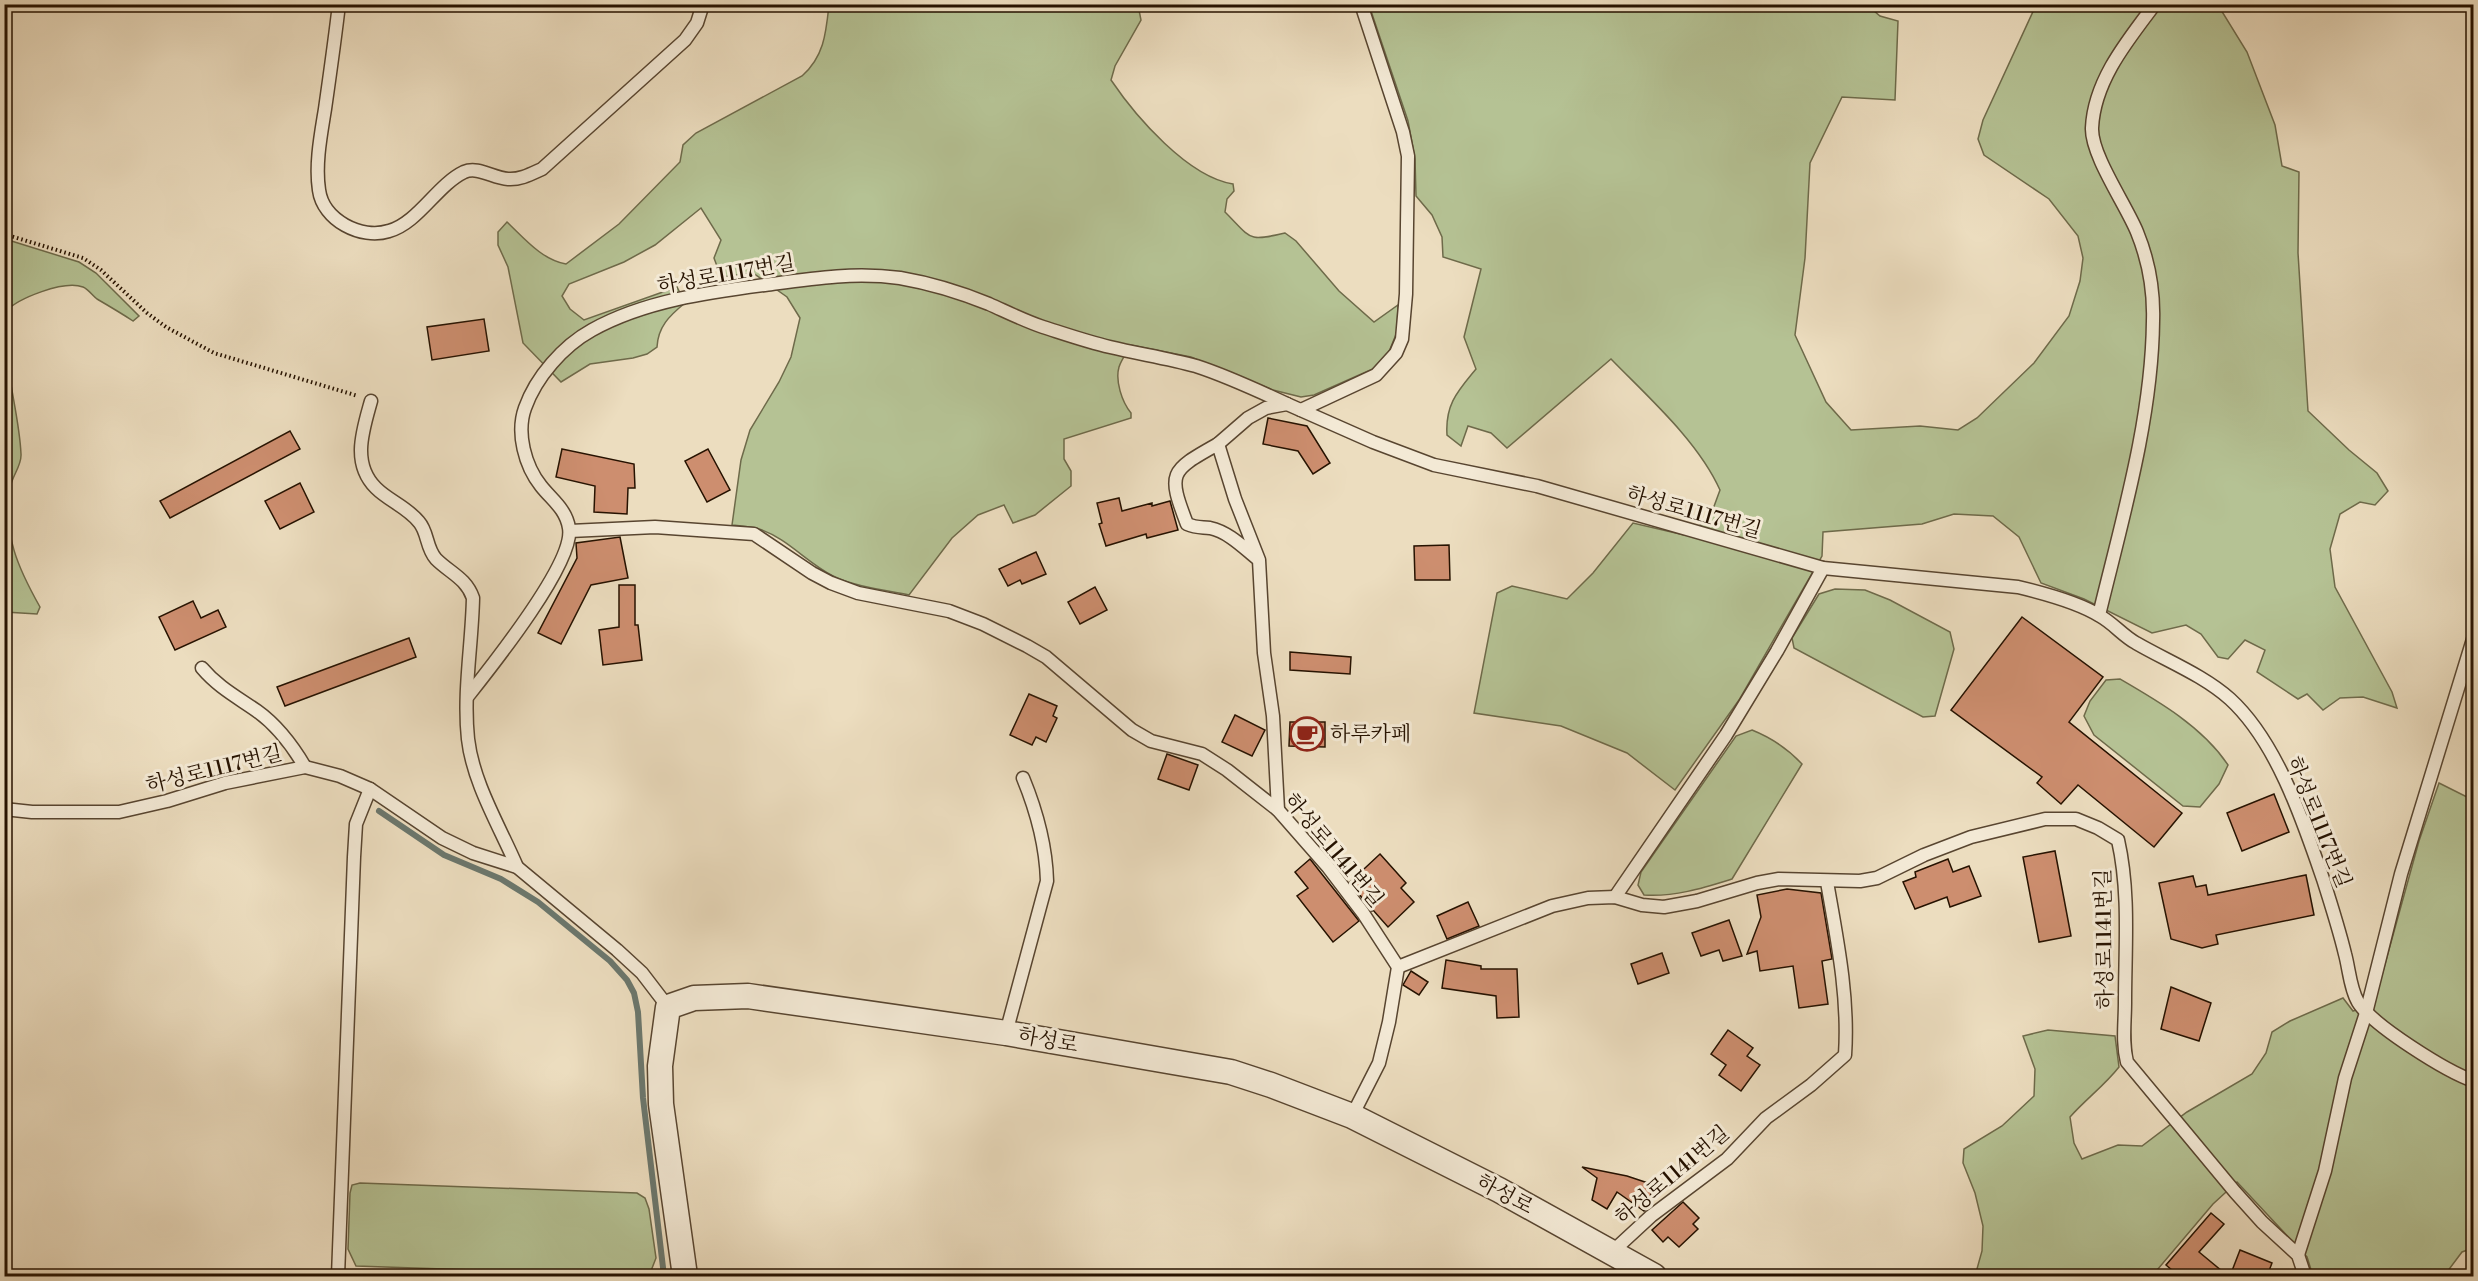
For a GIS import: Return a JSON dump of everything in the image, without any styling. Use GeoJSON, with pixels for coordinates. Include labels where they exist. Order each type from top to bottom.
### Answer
{"type":"FeatureCollection","features":[{"type":"Feature","properties":{"kind":"street","name":"하성로"},"geometry":{"type":"LineString","coordinates":[[668,1007],[694,998],[748,996],[1006,1033],[1231,1072],[1271,1084],[1352,1116],[1499,1190],[1654,1276]]}},
{"type":"Feature","properties":{"kind":"street"},"geometry":{"type":"LineString","coordinates":[[668,1007],[660,1066],[661,1104],[685,1276]]}},
{"type":"Feature","properties":{"kind":"lane"},"geometry":{"type":"LineString","coordinates":[[339,4],[320,148],[319,190],[324,208],[334,219],[371,234],[390,231],[403,224],[456,177],[466,171],[479,171],[509,180],[526,177],[542,169],[685,40],[696,24],[703,4]]}},
{"type":"Feature","properties":{"kind":"lane"},"geometry":{"type":"LineString","coordinates":[[1301,410],[1376,375],[1396,353],[1402,339],[1406,284],[1408,156],[1403,132],[1361,4]]}},
{"type":"Feature","properties":{"kind":"lane"},"geometry":{"type":"LineString","coordinates":[[2099,615],[2146,407],[2153,319],[2148,266],[2137,232],[2096,148],[2092,131],[2095,105],[2102,84],[2130,36],[2155,4]]}},
{"type":"Feature","properties":{"kind":"lane","name":"하성로1117번길"},"geometry":{"type":"LineString","coordinates":[[570,531],[565,515],[554,498],[540,486],[529,467],[521,426],[524,409],[538,382],[561,354],[589,331],[619,317],[706,293],[837,275],[901,279],[985,303],[1038,326],[1109,347],[1196,366],[1373,442],[1434,465],[1509,479],[1823,568],[2018,587],[2043,593],[2099,615],[2132,641],[2209,683],[2230,700],[2253,728],[2286,784],[2311,843],[2331,903],[2356,999],[2366,1013],[2404,1041],[2474,1081]]}},
{"type":"Feature","properties":{"kind":"lane","name":"하성로1117번길"},"geometry":{"type":"LineString","coordinates":[[372,401],[361,438],[360,455],[367,473],[375,488],[411,513],[422,524],[430,552],[440,563],[462,578],[473,598],[466,670],[468,742],[478,776],[517,867]]}},
{"type":"Feature","properties":{"kind":"lane"},"geometry":{"type":"LineString","coordinates":[[1259,560],[1230,536],[1211,528],[1196,528],[1187,524],[1174,483],[1178,470],[1186,462],[1218,444],[1248,418],[1266,408],[1287,404]]}},
{"type":"Feature","properties":{"kind":"lane"},"geometry":{"type":"LineString","coordinates":[[1218,444],[1235,499],[1259,560],[1264,653],[1273,716],[1278,810]]}},
{"type":"Feature","properties":{"kind":"lane","name":"하성로1141번길"},"geometry":{"type":"LineString","coordinates":[[570,531],[655,527],[754,534],[831,583],[858,593],[949,611],[983,624],[1046,657],[1132,730],[1151,741],[1202,754],[1227,770],[1278,810],[1328,867],[1364,913],[1398,968],[1552,906],[1588,898],[1615,897],[1642,905],[1664,907],[1697,901],[1757,883],[1779,879],[1827,882],[1860,881],[1877,878],[1924,855],[1971,837],[2045,819],[2076,819],[2098,828],[2118,840],[2124,868],[2126,1015],[2122,1045],[2127,1062],[2235,1192],[2262,1222],[2298,1255],[2305,1276]]}},
{"type":"Feature","properties":{"kind":"lane"},"geometry":{"type":"LineString","coordinates":[[468,696],[547,588],[564,555],[570,531]]}},
{"type":"Feature","properties":{"kind":"lane"},"geometry":{"type":"LineString","coordinates":[[1615,897],[1726,735],[1777,651],[1823,568]]}},
{"type":"Feature","properties":{"kind":"lane"},"geometry":{"type":"LineString","coordinates":[[2298,1255],[2325,1171],[2345,1078],[2366,1013],[2401,874],[2474,636]]}},
{"type":"Feature","properties":{"kind":"lane"},"geometry":{"type":"LineString","coordinates":[[202,668],[213,681],[258,712],[288,739],[305,767]]}},
{"type":"Feature","properties":{"kind":"lane","name":"하성로1117번길"},"geometry":{"type":"LineString","coordinates":[[4,809],[32,812],[119,812],[167,801],[225,783],[305,767],[356,781],[442,838],[473,853],[517,867],[617,950],[642,974],[668,1007]]}},
{"type":"Feature","properties":{"kind":"lane"},"geometry":{"type":"LineString","coordinates":[[1006,1033],[1047,881],[1047,857],[1041,827],[1023,778]]}},
{"type":"Feature","properties":{"kind":"lane"},"geometry":{"type":"LineString","coordinates":[[338,1276],[356,824],[370,789]]}},
{"type":"Feature","properties":{"kind":"lane","name":"하성로1141번길"},"geometry":{"type":"LineString","coordinates":[[1612,1252],[1651,1216],[1727,1159],[1766,1118],[1811,1085],[1845,1055],[1847,1031],[1839,956],[1827,882]]}},
{"type":"Feature","properties":{"kind":"lane"},"geometry":{"type":"LineString","coordinates":[[1352,1116],[1379,1063],[1398,968]]}},
{"type":"Feature","properties":{"kind":"path"},"geometry":{"type":"LineString","coordinates":[[4,234],[83,258],[101,270],[147,313],[166,327],[214,353],[372,401]]}},
{"type":"Feature","properties":{"kind":"green space"},"geometry":{"type":"Polygon","coordinates":[[[1866,4],[1880,16],[1898,21],[1895,100],[1842,97],[1810,163],[1805,258],[1795,335],[1826,402],[1851,430],[1920,426],[1958,430],[1977,418],[2034,363],[2069,316],[2080,281],[2083,258],[2078,236],[2049,199],[1984,155],[1978,139],[1983,120],[2036,5],[2218,5],[2247,52],[2275,125],[2282,166],[2299,172],[2298,253],[2308,411],[2377,473],[2388,491],[2375,505],[2360,502],[2340,514],[2330,549],[2335,587],[2392,692],[2397,708],[2363,697],[2340,698],[2323,710],[2307,694],[2298,699],[2257,672],[2265,650],[2245,640],[2228,659],[2218,657],[2201,634],[2186,625],[2152,633],[2084,599],[2041,583],[2019,537],[1993,516],[1954,514],[1922,524],[1823,532],[1822,556],[1739,700],[1675,790],[1627,753],[1561,726],[1474,713],[1497,593],[1512,586],[1567,599],[1593,573],[1633,523],[1684,535],[1709,520],[1720,490],[1711,472],[1686,437],[1611,359],[1507,448],[1491,433],[1468,426],[1461,446],[1447,435],[1448,415],[1454,399],[1476,369],[1464,337],[1481,269],[1443,257],[1442,237],[1432,215],[1416,196],[1415,159],[1408,121],[1369,5],[1866,4]]]}},
{"type":"Feature","properties":{"kind":"green space"},"geometry":{"type":"Polygon","coordinates":[[[829,5],[1138,5],[1141,20],[1115,66],[1111,80],[1134,111],[1181,158],[1216,179],[1233,184],[1234,191],[1227,199],[1225,212],[1246,233],[1263,237],[1285,233],[1296,241],[1339,291],[1374,322],[1398,305],[1397,332],[1386,359],[1375,368],[1314,395],[1301,397],[1273,390],[1191,357],[1131,345],[1120,364],[1118,379],[1120,391],[1131,413],[1131,418],[1064,439],[1064,459],[1071,471],[1071,486],[1035,515],[1013,523],[1004,505],[978,515],[952,538],[909,595],[842,580],[824,571],[769,533],[753,527],[732,525],[741,460],[750,430],[791,357],[800,318],[787,297],[753,273],[721,277],[714,258],[721,240],[701,208],[655,245],[624,262],[569,284],[562,296],[570,309],[584,320],[677,287],[685,303],[665,322],[657,347],[647,354],[590,364],[561,382],[523,343],[508,267],[498,245],[498,232],[507,222],[541,253],[566,264],[619,224],[680,162],[683,145],[696,133],[802,76],[815,61],[823,44],[829,5]]]}},
{"type":"Feature","properties":{"kind":"green space"},"geometry":{"type":"Polygon","coordinates":[[[5,239],[79,262],[96,273],[139,316],[133,321],[97,299],[85,288],[75,285],[53,288],[30,296],[5,312],[5,239]]]}},
{"type":"Feature","properties":{"kind":"green space"},"geometry":{"type":"Polygon","coordinates":[[[5,312],[8,367],[21,454],[20,463],[11,485],[8,506],[9,521],[19,565],[40,607],[37,614],[5,612],[5,312]]]}},
{"type":"Feature","properties":{"kind":"green space"},"geometry":{"type":"Polygon","coordinates":[[[1835,589],[1865,590],[1890,600],[1950,632],[1954,649],[1935,716],[1923,717],[1794,648],[1792,638],[1819,594],[1835,589]]]}},
{"type":"Feature","properties":{"kind":"green space"},"geometry":{"type":"Polygon","coordinates":[[[2120,679],[2193,727],[2218,751],[2228,765],[2219,784],[2200,807],[2183,806],[2094,735],[2084,716],[2090,701],[2106,680],[2120,679]]]}},
{"type":"Feature","properties":{"kind":"green space"},"geometry":{"type":"Polygon","coordinates":[[[1752,730],[1779,744],[1802,764],[1732,879],[1678,893],[1644,895],[1638,885],[1641,872],[1736,736],[1752,730]]]}},
{"type":"Feature","properties":{"kind":"green space"},"geometry":{"type":"Polygon","coordinates":[[[2439,783],[2473,800],[2473,1248],[2462,1252],[2444,1276],[2313,1276],[2307,1257],[2237,1182],[2213,1204],[2152,1276],[1975,1276],[1982,1251],[1983,1226],[1975,1193],[1963,1163],[1964,1149],[2002,1126],[2034,1096],[2035,1069],[2023,1036],[2048,1030],[2115,1036],[2119,1067],[2070,1117],[2074,1143],[2082,1159],[2118,1145],[2142,1146],[2187,1112],[2252,1074],[2266,1053],[2272,1032],[2290,1021],[2343,998],[2353,1011],[2374,1004],[2419,841],[2439,783]]]}},
{"type":"Feature","properties":{"kind":"green space"},"geometry":{"type":"Polygon","coordinates":[[[360,1183],[637,1193],[645,1198],[649,1209],[656,1258],[649,1276],[356,1266],[348,1249],[350,1193],[352,1185],[360,1183]]]}},
{"type":"Feature","properties":{"kind":"building"},"geometry":{"type":"Polygon","coordinates":[[[484,319],[489,351],[432,360],[427,327],[484,319]]]}},
{"type":"Feature","properties":{"kind":"building"},"geometry":{"type":"Polygon","coordinates":[[[1268,418],[1307,426],[1330,463],[1313,474],[1298,451],[1263,444],[1268,418]]]}},
{"type":"Feature","properties":{"kind":"building"},"geometry":{"type":"Polygon","coordinates":[[[290,431],[300,449],[170,518],[160,501],[290,431]]]}},
{"type":"Feature","properties":{"kind":"building"},"geometry":{"type":"Polygon","coordinates":[[[562,449],[634,464],[635,488],[628,488],[627,514],[594,512],[595,486],[556,477],[562,449]]]}},
{"type":"Feature","properties":{"kind":"building"},"geometry":{"type":"Polygon","coordinates":[[[708,449],[730,490],[707,502],[685,461],[708,449]]]}},
{"type":"Feature","properties":{"kind":"building"},"geometry":{"type":"Polygon","coordinates":[[[300,483],[314,512],[280,529],[265,501],[300,483]]]}},
{"type":"Feature","properties":{"kind":"building"},"geometry":{"type":"Polygon","coordinates":[[[1119,498],[1122,511],[1170,501],[1178,530],[1147,538],[1146,534],[1106,546],[1099,524],[1102,523],[1097,503],[1119,498]]]}},
{"type":"Feature","properties":{"kind":"building"},"geometry":{"type":"Polygon","coordinates":[[[620,537],[628,578],[591,585],[561,644],[538,633],[577,558],[576,543],[620,537]]]}},
{"type":"Feature","properties":{"kind":"building"},"geometry":{"type":"Polygon","coordinates":[[[1449,545],[1450,580],[1415,580],[1414,546],[1449,545]]]}},
{"type":"Feature","properties":{"kind":"building"},"geometry":{"type":"Polygon","coordinates":[[[1036,552],[1046,574],[1022,584],[1020,580],[1008,586],[999,569],[1036,552]]]}},
{"type":"Feature","properties":{"kind":"building"},"geometry":{"type":"Polygon","coordinates":[[[619,585],[635,585],[635,625],[638,625],[642,660],[603,665],[599,630],[619,627],[619,585]]]}},
{"type":"Feature","properties":{"kind":"building"},"geometry":{"type":"Polygon","coordinates":[[[1095,587],[1107,610],[1080,624],[1068,602],[1095,587]]]}},
{"type":"Feature","properties":{"kind":"building"},"geometry":{"type":"Polygon","coordinates":[[[193,601],[201,618],[218,610],[226,627],[175,650],[159,617],[193,601]]]}},
{"type":"Feature","properties":{"kind":"building"},"geometry":{"type":"Polygon","coordinates":[[[2022,617],[2103,677],[2069,722],[2182,813],[2154,847],[2078,785],[2061,804],[2037,783],[2042,777],[1951,710],[2022,617]]]}},
{"type":"Feature","properties":{"kind":"building"},"geometry":{"type":"Polygon","coordinates":[[[409,638],[416,657],[285,706],[277,687],[409,638]]]}},
{"type":"Feature","properties":{"kind":"building"},"geometry":{"type":"Polygon","coordinates":[[[1290,652],[1351,657],[1350,674],[1290,670],[1290,652]]]}},
{"type":"Feature","properties":{"kind":"building"},"geometry":{"type":"Polygon","coordinates":[[[1029,694],[1057,706],[1053,716],[1057,718],[1046,742],[1036,737],[1032,745],[1010,735],[1029,694]]]}},
{"type":"Feature","properties":{"kind":"building"},"geometry":{"type":"Polygon","coordinates":[[[1235,715],[1265,730],[1252,756],[1222,742],[1235,715]]]}},
{"type":"Feature","properties":{"kind":"building","name":"하루카페"},"geometry":{"type":"Polygon","coordinates":[[[1290,722],[1325,722],[1325,747],[1289,746],[1290,722]]]}},
{"type":"Feature","properties":{"kind":"building"},"geometry":{"type":"Polygon","coordinates":[[[1167,754],[1198,765],[1189,790],[1158,779],[1167,754]]]}},
{"type":"Feature","properties":{"kind":"building"},"geometry":{"type":"Polygon","coordinates":[[[2274,794],[2289,832],[2242,851],[2227,813],[2274,794]]]}},
{"type":"Feature","properties":{"kind":"building"},"geometry":{"type":"Polygon","coordinates":[[[2055,851],[2071,936],[2039,942],[2023,857],[2055,851]]]}},
{"type":"Feature","properties":{"kind":"building"},"geometry":{"type":"Polygon","coordinates":[[[1380,854],[1406,883],[1401,888],[1414,902],[1388,927],[1372,911],[1350,882],[1380,854]]]}},
{"type":"Feature","properties":{"kind":"building"},"geometry":{"type":"Polygon","coordinates":[[[1310,859],[1359,921],[1333,942],[1297,896],[1308,888],[1295,872],[1310,859]]]}},
{"type":"Feature","properties":{"kind":"building"},"geometry":{"type":"Polygon","coordinates":[[[1948,859],[1953,872],[1969,866],[1981,896],[1950,907],[1947,897],[1915,909],[1903,882],[1916,877],[1915,872],[1948,859]]]}},
{"type":"Feature","properties":{"kind":"building"},"geometry":{"type":"Polygon","coordinates":[[[2306,875],[2314,915],[2216,935],[2218,944],[2202,948],[2171,939],[2159,883],[2193,876],[2196,887],[2206,885],[2208,895],[2306,875]]]}},
{"type":"Feature","properties":{"kind":"building"},"geometry":{"type":"Polygon","coordinates":[[[1787,889],[1821,893],[1832,959],[1822,961],[1828,1004],[1799,1008],[1793,966],[1760,971],[1757,951],[1747,954],[1761,917],[1757,895],[1787,889]]]}},
{"type":"Feature","properties":{"kind":"building"},"geometry":{"type":"Polygon","coordinates":[[[1468,902],[1479,926],[1447,939],[1437,916],[1468,902]]]}},
{"type":"Feature","properties":{"kind":"building"},"geometry":{"type":"Polygon","coordinates":[[[1729,920],[1742,956],[1723,961],[1719,950],[1701,956],[1692,933],[1729,920]]]}},
{"type":"Feature","properties":{"kind":"building"},"geometry":{"type":"Polygon","coordinates":[[[1662,953],[1669,973],[1638,984],[1631,964],[1662,953]]]}},
{"type":"Feature","properties":{"kind":"building"},"geometry":{"type":"Polygon","coordinates":[[[1446,960],[1481,966],[1481,969],[1517,969],[1519,1017],[1497,1018],[1496,996],[1442,988],[1446,960]]]}},
{"type":"Feature","properties":{"kind":"building"},"geometry":{"type":"Polygon","coordinates":[[[1411,971],[1428,982],[1419,995],[1403,985],[1411,971]]]}},
{"type":"Feature","properties":{"kind":"building"},"geometry":{"type":"Polygon","coordinates":[[[2171,987],[2211,1003],[2199,1041],[2161,1029],[2171,987]]]}},
{"type":"Feature","properties":{"kind":"building"},"geometry":{"type":"Polygon","coordinates":[[[1728,1030],[1753,1048],[1747,1056],[1760,1065],[1741,1091],[1719,1075],[1726,1065],[1711,1054],[1728,1030]]]}},
{"type":"Feature","properties":{"kind":"building"},"geometry":{"type":"Polygon","coordinates":[[[1582,1167],[1627,1176],[1654,1185],[1646,1209],[1644,1211],[1617,1192],[1607,1209],[1592,1200],[1597,1178],[1582,1167]]]}},
{"type":"Feature","properties":{"kind":"building"},"geometry":{"type":"Polygon","coordinates":[[[1683,1202],[1699,1218],[1693,1224],[1698,1229],[1679,1247],[1668,1237],[1663,1242],[1652,1230],[1683,1202]]]}},
{"type":"Feature","properties":{"kind":"building"},"geometry":{"type":"Polygon","coordinates":[[[2211,1213],[2224,1224],[2199,1252],[2228,1276],[2179,1276],[2166,1265],[2211,1213]]]}},
{"type":"Feature","properties":{"kind":"building"},"geometry":{"type":"Polygon","coordinates":[[[2240,1250],[2272,1263],[2267,1276],[2230,1276],[2240,1250]]]}},
{"type":"Feature","properties":{"kind":"waterway"},"geometry":{"type":"LineString","coordinates":[[379,811],[444,855],[501,879],[538,902],[610,961],[627,980],[634,993],[638,1012],[643,1098],[664,1276]]}},
{"type":"Feature","properties":{"kind":"place","name":"하루카페"},"geometry":{"type":"Point","coordinates":[1307,734]}}]}
